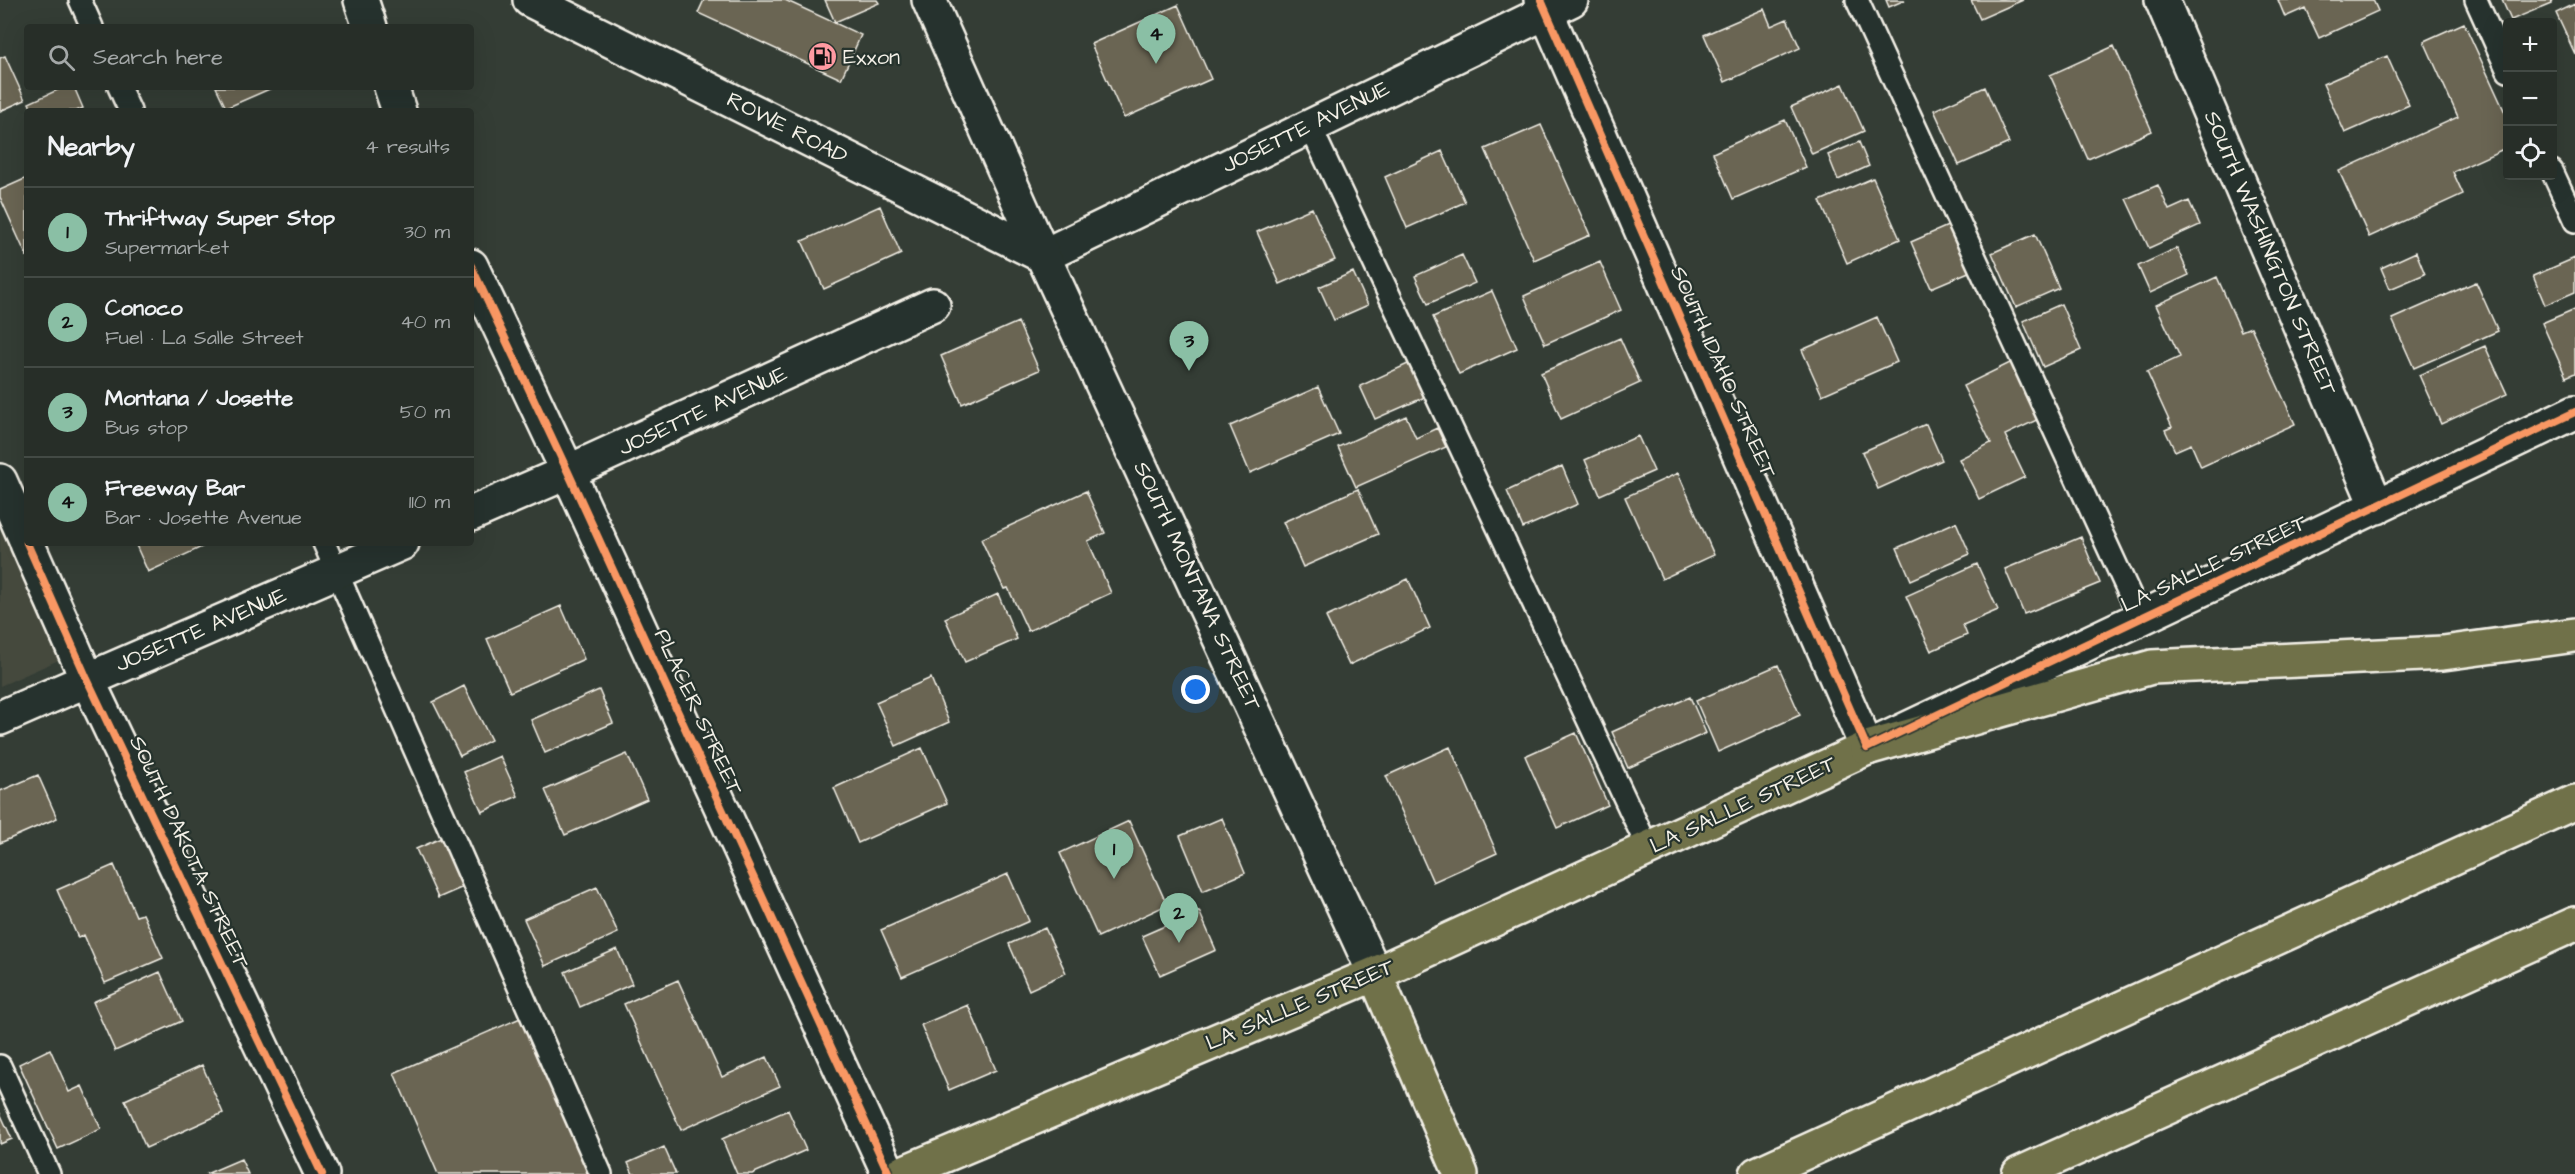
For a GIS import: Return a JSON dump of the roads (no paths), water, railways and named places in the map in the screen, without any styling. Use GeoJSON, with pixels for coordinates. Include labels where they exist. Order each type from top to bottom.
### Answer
{"type":"FeatureCollection","features":[{"type":"Feature","properties":{"kind":"main road"},"geometry":{"type":"LineString","coordinates":[[1867,748],[2152,667],[2443,653],[2575,635]]}},
{"type":"Feature","properties":{"kind":"main road","name":"LA SALLE STREET"},"geometry":{"type":"LineString","coordinates":[[900,1174],[1375,974],[1867,748]]}},
{"type":"Feature","properties":{"kind":"main road"},"geometry":{"type":"LineString","coordinates":[[1757,1174],[2575,802]]}},
{"type":"Feature","properties":{"kind":"main road"},"geometry":{"type":"LineString","coordinates":[[2019,1174],[2575,924]]}},
{"type":"Feature","properties":{"kind":"main road","name":"SOUTH MONTANA STREET"},"geometry":{"type":"LineString","coordinates":[[1375,974],[1461,1174]]}},
{"type":"Feature","properties":{"kind":"street"},"geometry":{"type":"LineString","coordinates":[[361,0],[369,24]]}},
{"type":"Feature","properties":{"kind":"street","name":"ROWE ROAD"},"geometry":{"type":"LineString","coordinates":[[530,0],[1043,256]]}},
{"type":"Feature","properties":{"kind":"street","name":"SOUTH MONTANA STREET"},"geometry":{"type":"LineString","coordinates":[[929,0],[1043,256],[1375,974]]}},
{"type":"Feature","properties":{"kind":"street","name":"SOUTH WASHINGTON STREET"},"geometry":{"type":"LineString","coordinates":[[2162,0],[2377,507]]}},
{"type":"Feature","properties":{"kind":"street","name":"JOSETTE AVENUE"},"geometry":{"type":"LineString","coordinates":[[1043,256],[1310,126],[1553,3]]}},
{"type":"Feature","properties":{"kind":"street","name":"SOUTH IDAHO STREET"},"geometry":{"type":"LineString","coordinates":[[1553,3],[1867,748]]}},
{"type":"Feature","properties":{"kind":"street"},"geometry":{"type":"LineString","coordinates":[[392,90],[398,108]]}},
{"type":"Feature","properties":{"kind":"street","name":"PLACER STREET"},"geometry":{"type":"LineString","coordinates":[[474,272],[568,472],[889,1174]]}},
{"type":"Feature","properties":{"kind":"street","name":"JOSETTE AVENUE"},"geometry":{"type":"LineString","coordinates":[[474,513],[933,305]]}},
{"type":"Feature","properties":{"kind":"street","name":"LA SALLE STREET"},"geometry":{"type":"LineString","coordinates":[[1867,748],[2575,412]]}},
{"type":"Feature","properties":{"kind":"street","name":"SOUTH DAKOTA STREET"},"geometry":{"type":"LineString","coordinates":[[0,481],[24,536]]}},
{"type":"Feature","properties":{"kind":"street","name":"SOUTH DAKOTA STREET"},"geometry":{"type":"LineString","coordinates":[[28,546],[87,679],[322,1174]]}},
{"type":"Feature","properties":{"kind":"street","name":"JOSETTE AVENUE"},"geometry":{"type":"LineString","coordinates":[[0,718],[87,679],[330,557],[387,546]]}},
{"type":"Feature","properties":{"kind":"lane"},"geometry":{"type":"LineString","coordinates":[[80,0],[91,24]]}},
{"type":"Feature","properties":{"kind":"lane"},"geometry":{"type":"LineString","coordinates":[[1857,0],[2141,619]]}},
{"type":"Feature","properties":{"kind":"lane"},"geometry":{"type":"LineString","coordinates":[[2476,0],[2503,60]]}},
{"type":"Feature","properties":{"kind":"lane"},"geometry":{"type":"LineString","coordinates":[[120,90],[129,108]]}},
{"type":"Feature","properties":{"kind":"lane"},"geometry":{"type":"LineString","coordinates":[[1310,126],[1648,848]]}},
{"type":"Feature","properties":{"kind":"lane"},"geometry":{"type":"LineString","coordinates":[[2557,180],[2575,221]]}},
{"type":"Feature","properties":{"kind":"lane"},"geometry":{"type":"LineString","coordinates":[[330,557],[601,1174]]}},
{"type":"Feature","properties":{"kind":"lane"},"geometry":{"type":"LineString","coordinates":[[0,1066],[49,1174]]}},
{"type":"Feature","properties":{"kind":"place","name":"Exxon"},"geometry":{"type":"Point","coordinates":[822,57]}},
{"type":"Feature","properties":{"kind":"place","name":"Freeway Bar"},"geometry":{"type":"Point","coordinates":[1156,64]}},
{"type":"Feature","properties":{"kind":"place","name":"Montana / Josette"},"geometry":{"type":"Point","coordinates":[1189,371]}},
{"type":"Feature","properties":{"kind":"place","name":"Thriftway Super Stop"},"geometry":{"type":"Point","coordinates":[1114,879]}},
{"type":"Feature","properties":{"kind":"place","name":"Conoco"},"geometry":{"type":"Point","coordinates":[1179,943]}}]}
